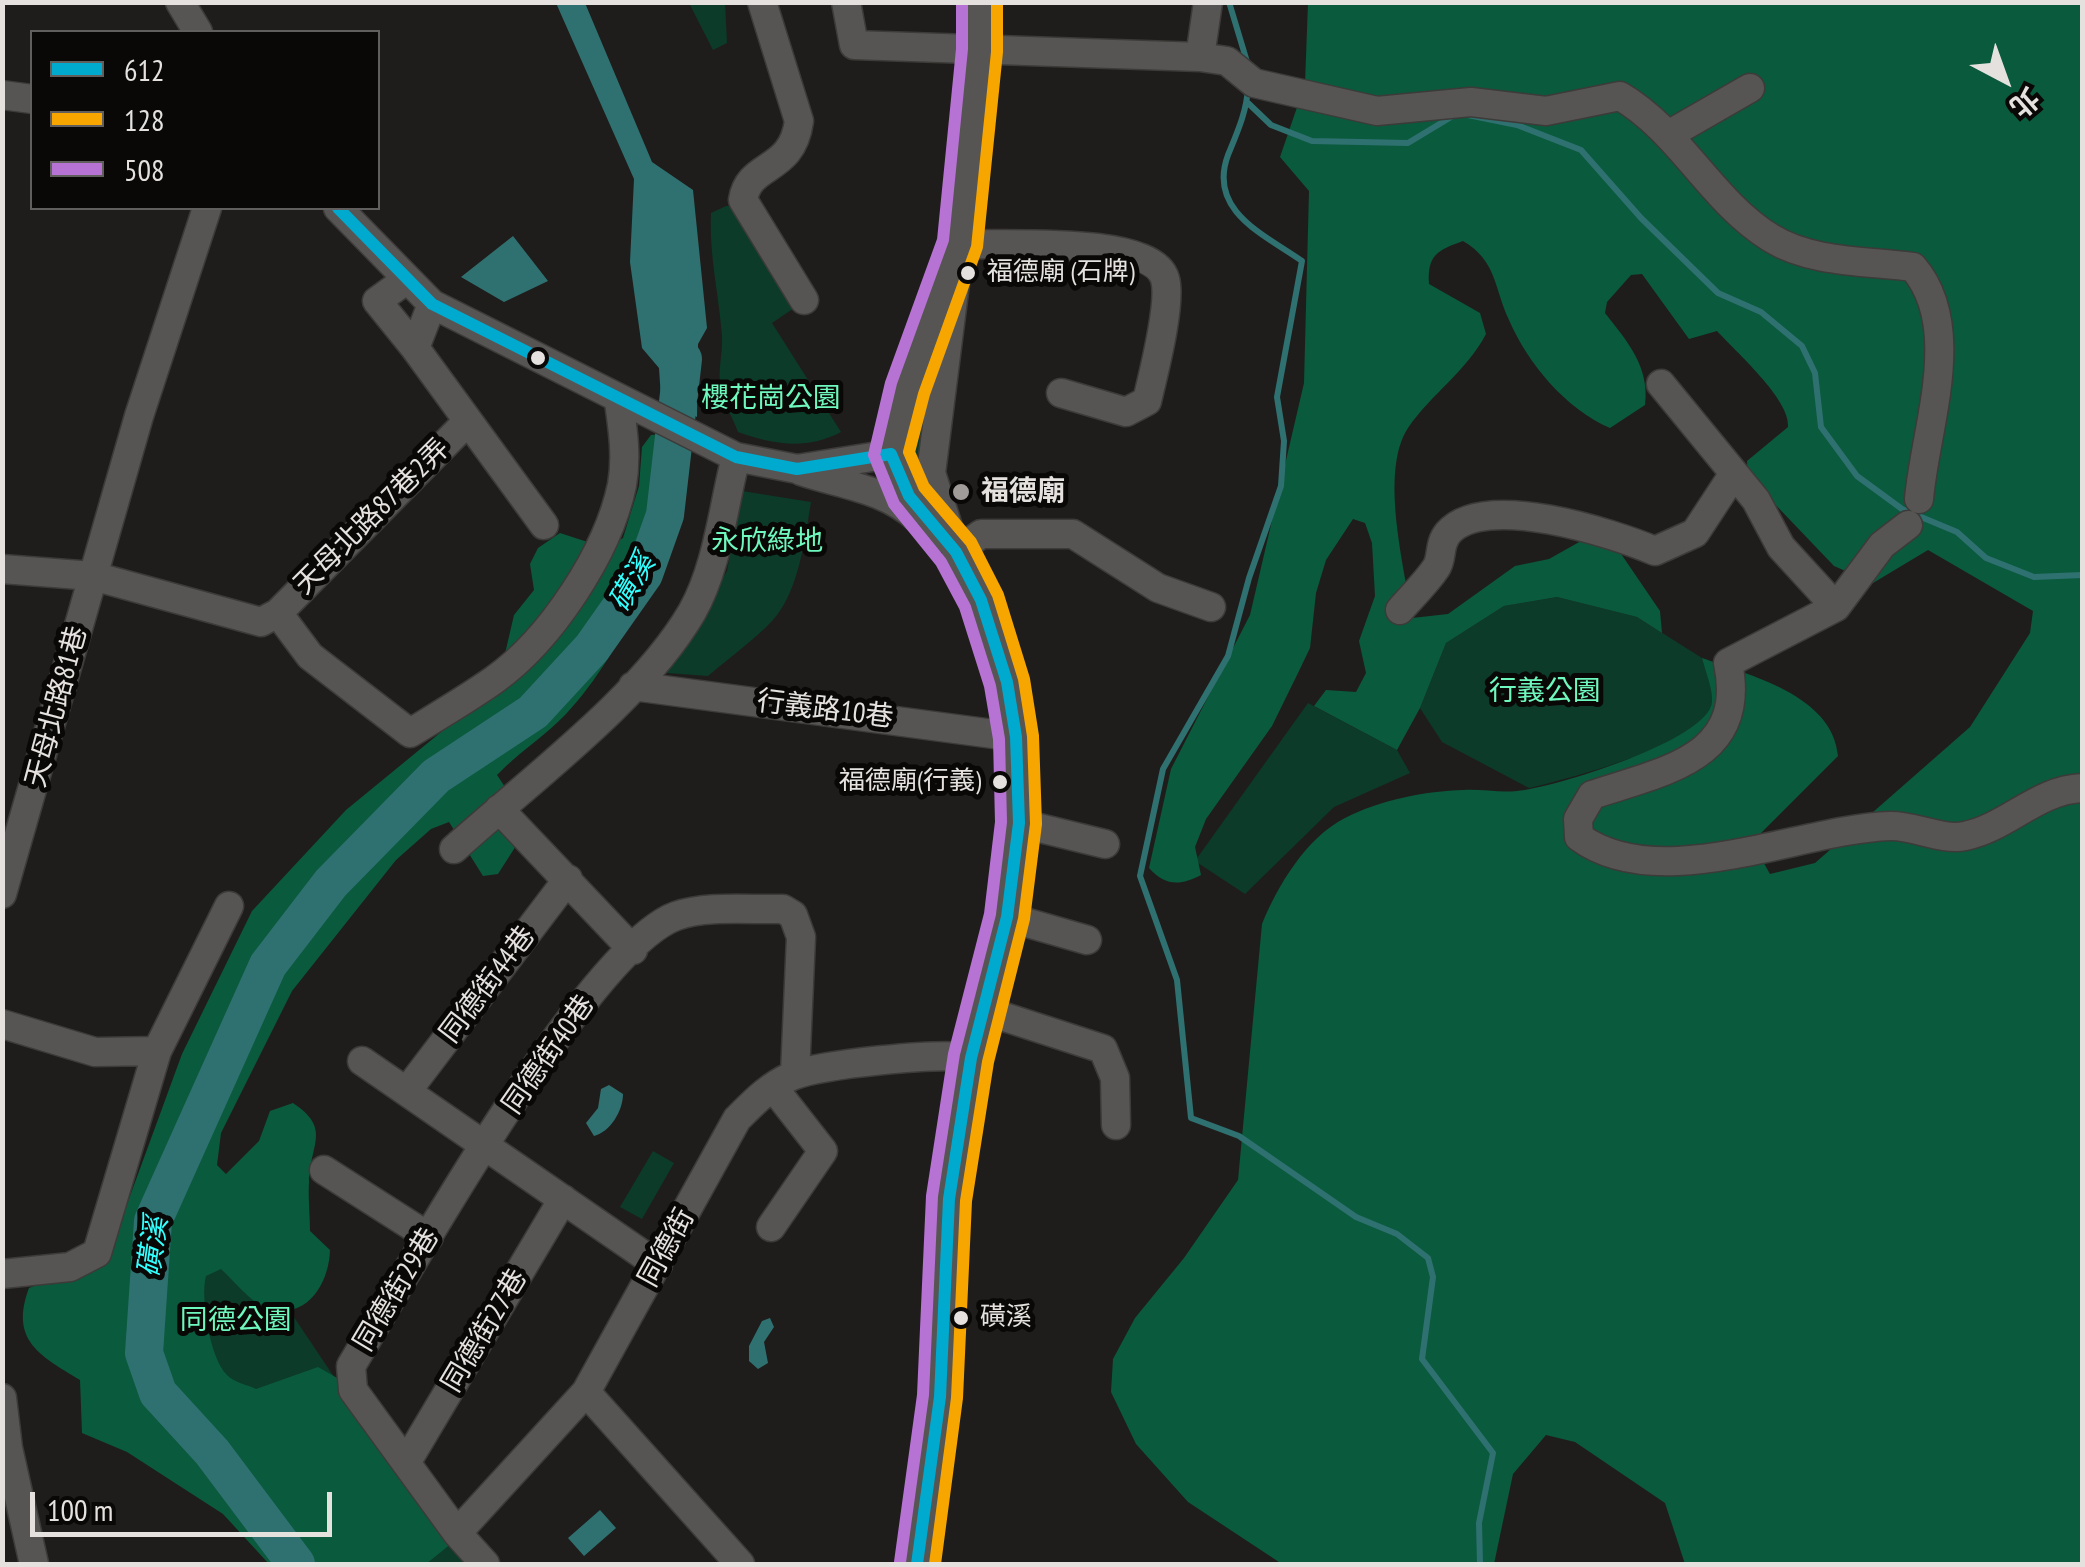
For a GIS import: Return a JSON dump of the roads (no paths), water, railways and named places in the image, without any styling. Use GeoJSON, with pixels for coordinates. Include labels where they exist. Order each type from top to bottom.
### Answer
{"type":"FeatureCollection","features":[{"type":"Feature","properties":{"kind":"street"},"geometry":{"type":"LineString","coordinates":[[180,2],[197,30]]}},
{"type":"Feature","properties":{"kind":"street"},"geometry":{"type":"LineString","coordinates":[[762,2],[800,121],[797,140],[788,156],[752,178],[743,200],[804,300]]}},
{"type":"Feature","properties":{"kind":"street"},"geometry":{"type":"LineString","coordinates":[[846,2],[854,44],[1200,57],[1228,61],[1254,82],[1377,111],[1472,102],[1546,111],[1620,96],[1670,134],[1725,199],[1771,238],[1811,254],[1913,266],[1928,285],[1937,311],[1935,420],[1922,464],[1919,499]]}},
{"type":"Feature","properties":{"kind":"street"},"geometry":{"type":"LineString","coordinates":[[917,1564],[940,1397],[949,1198],[971,1058],[1006,917],[1019,823],[1016,737],[1008,682],[981,600],[956,552],[930,473],[960,244],[980,50],[979,2]]}},
{"type":"Feature","properties":{"kind":"street"},"geometry":{"type":"LineString","coordinates":[[1200,57],[1208,2]]}},
{"type":"Feature","properties":{"kind":"street"},"geometry":{"type":"LineString","coordinates":[[1670,134],[1750,88]]}},
{"type":"Feature","properties":{"kind":"street"},"geometry":{"type":"LineString","coordinates":[[2,95],[30,98]]}},
{"type":"Feature","properties":{"kind":"street","name":"天母北路81巷"},"geometry":{"type":"LineString","coordinates":[[2,894],[139,416],[206,210]]}},
{"type":"Feature","properties":{"kind":"street"},"geometry":{"type":"LineString","coordinates":[[340,210],[432,304],[736,457],[797,469],[901,503],[956,552]]}},
{"type":"Feature","properties":{"kind":"street"},"geometry":{"type":"LineString","coordinates":[[960,244],[1126,250],[1158,266],[1166,280],[1159,350],[1147,401],[1126,412],[1060,392]]}},
{"type":"Feature","properties":{"kind":"street"},"geometry":{"type":"LineString","coordinates":[[956,552],[909,496],[891,454],[907,390],[960,244]]}},
{"type":"Feature","properties":{"kind":"street","name":"天母北路87巷2弄"},"geometry":{"type":"LineString","coordinates":[[406,280],[377,302],[416,348],[544,525]]}},
{"type":"Feature","properties":{"kind":"street"},"geometry":{"type":"LineString","coordinates":[[416,348],[432,304]]}},
{"type":"Feature","properties":{"kind":"street"},"geometry":{"type":"LineString","coordinates":[[1661,384],[1765,514],[1781,547],[1836,607]]}},
{"type":"Feature","properties":{"kind":"street"},"geometry":{"type":"LineString","coordinates":[[2,569],[94,576],[261,622],[278,613],[310,656],[410,734],[496,679],[561,614],[610,522],[622,487],[628,404]]}},
{"type":"Feature","properties":{"kind":"street","name":"天母北路87巷2弄"},"geometry":{"type":"LineString","coordinates":[[278,613],[467,422]]}},
{"type":"Feature","properties":{"kind":"street"},"geometry":{"type":"LineString","coordinates":[[797,469],[891,454]]}},
{"type":"Feature","properties":{"kind":"street"},"geometry":{"type":"LineString","coordinates":[[454,849],[633,686],[694,609],[714,555],[736,457]]}},
{"type":"Feature","properties":{"kind":"street"},"geometry":{"type":"LineString","coordinates":[[1400,610],[1439,565],[1440,546],[1449,531],[1474,516],[1564,521],[1656,552],[1694,533],[1733,475]]}},
{"type":"Feature","properties":{"kind":"street"},"geometry":{"type":"LineString","coordinates":[[1908,525],[1882,545],[1836,607],[1728,663],[1729,715],[1714,744],[1671,768],[1592,795],[1578,818],[1579,838],[1597,851],[1623,860],[1744,854],[1890,826],[1963,837],[2057,789],[2082,788]]}},
{"type":"Feature","properties":{"kind":"street"},"geometry":{"type":"LineString","coordinates":[[956,552],[981,534],[1073,534],[1158,588],[1211,607]]}},
{"type":"Feature","properties":{"kind":"street","name":"行義路10巷"},"geometry":{"type":"LineString","coordinates":[[633,686],[1016,737]]}},
{"type":"Feature","properties":{"kind":"street"},"geometry":{"type":"LineString","coordinates":[[499,808],[633,950]]}},
{"type":"Feature","properties":{"kind":"street"},"geometry":{"type":"LineString","coordinates":[[1019,823],[1105,844]]}},
{"type":"Feature","properties":{"kind":"street","name":"同德街44巷"},"geometry":{"type":"LineString","coordinates":[[408,1091],[568,879]]}},
{"type":"Feature","properties":{"kind":"street"},"geometry":{"type":"LineString","coordinates":[[2,1274],[70,1268],[97,1253],[156,1051],[228,906]]}},
{"type":"Feature","properties":{"kind":"street","name":"同德街40巷"},"geometry":{"type":"LineString","coordinates":[[486,1146],[574,1013],[633,950],[677,916],[783,908],[794,915],[800,937],[784,1081]]}},
{"type":"Feature","properties":{"kind":"street"},"geometry":{"type":"LineString","coordinates":[[1006,917],[1087,940]]}},
{"type":"Feature","properties":{"kind":"street"},"geometry":{"type":"LineString","coordinates":[[983,1010],[1103,1049],[1115,1078],[1116,1125]]}},
{"type":"Feature","properties":{"kind":"street"},"geometry":{"type":"LineString","coordinates":[[2,1024],[94,1052],[156,1051]]}},
{"type":"Feature","properties":{"kind":"street"},"geometry":{"type":"LineString","coordinates":[[771,1228],[824,1151],[784,1081],[944,1053],[971,1058]]}},
{"type":"Feature","properties":{"kind":"street"},"geometry":{"type":"LineString","coordinates":[[362,1061],[658,1264]]}},
{"type":"Feature","properties":{"kind":"street","name":"同德街"},"geometry":{"type":"LineString","coordinates":[[457,1532],[586,1392],[737,1120],[784,1081]]}},
{"type":"Feature","properties":{"kind":"street","name":"同德街29巷"},"geometry":{"type":"LineString","coordinates":[[457,1532],[349,1378],[351,1366],[486,1146]]}},
{"type":"Feature","properties":{"kind":"street"},"geometry":{"type":"LineString","coordinates":[[324,1170],[429,1237]]}},
{"type":"Feature","properties":{"kind":"street","name":"同德街27巷"},"geometry":{"type":"LineString","coordinates":[[406,1463],[563,1199]]}},
{"type":"Feature","properties":{"kind":"street"},"geometry":{"type":"LineString","coordinates":[[586,1392],[740,1564]]}},
{"type":"Feature","properties":{"kind":"street"},"geometry":{"type":"LineString","coordinates":[[2,1398],[8,1448],[34,1564]]}},
{"type":"Feature","properties":{"kind":"street"},"geometry":{"type":"LineString","coordinates":[[457,1532],[486,1564]]}},
{"type":"Feature","properties":{"kind":"water"},"geometry":{"type":"Polygon","coordinates":[[[556,3],[585,3],[652,162],[693,190],[707,328],[698,344],[697,417],[661,398],[659,368],[642,348],[630,262],[634,179],[556,3]]]}},
{"type":"Feature","properties":{"kind":"water"},"geometry":{"type":"Polygon","coordinates":[[[513,236],[548,281],[504,302],[461,277],[513,236]]]}},
{"type":"Feature","properties":{"kind":"water"},"geometry":{"type":"Polygon","coordinates":[[[609,1085],[623,1094],[621,1107],[610,1125],[594,1136],[586,1123],[598,1108],[601,1089],[609,1085]]]}},
{"type":"Feature","properties":{"kind":"water"},"geometry":{"type":"Polygon","coordinates":[[[770,1318],[774,1327],[764,1342],[768,1363],[758,1369],[749,1361],[749,1346],[762,1321],[770,1318]]]}},
{"type":"Feature","properties":{"kind":"water"},"geometry":{"type":"Polygon","coordinates":[[[600,1510],[616,1528],[584,1556],[568,1538],[600,1510]]]}},
{"type":"Feature","properties":{"kind":"waterway"},"geometry":{"type":"LineString","coordinates":[[1229,2],[1248,65]]}},
{"type":"Feature","properties":{"kind":"waterway"},"geometry":{"type":"LineString","coordinates":[[1248,87],[1244,113],[1228,155],[1226,192],[1243,219],[1302,261],[1277,397],[1284,441],[1281,486],[1249,578],[1228,656],[1163,769],[1140,876],[1177,980],[1191,1118],[1239,1136],[1356,1217],[1397,1234],[1428,1258],[1433,1277],[1422,1359],[1493,1453],[1479,1523],[1480,1564]]}},
{"type":"Feature","properties":{"kind":"waterway"},"geometry":{"type":"LineString","coordinates":[[1248,103],[1271,125],[1312,141],[1408,143],[1456,114]]}},
{"type":"Feature","properties":{"kind":"waterway"},"geometry":{"type":"LineString","coordinates":[[1468,115],[1517,125],[1581,150],[1641,218],[1718,293],[1761,312],[1802,346],[1815,373],[1821,427],[1857,476],[1902,509],[1957,532],[1986,558],[2034,577],[2082,575]]}},
{"type":"Feature","properties":{"kind":"waterway","name":"磺溪"},"geometry":{"type":"LineString","coordinates":[[296,1564],[212,1452],[158,1393],[144,1353],[153,1221],[268,965],[331,883],[436,776],[533,712],[592,648],[644,574],[665,515],[683,359]]}},
{"type":"Feature","properties":{"kind":"place","name":"福德廟 (石牌)"},"geometry":{"type":"Point","coordinates":[968,273]}},
{"type":"Feature","properties":{"kind":"place","name":"福德廟"},"geometry":{"type":"Point","coordinates":[961,492]}},
{"type":"Feature","properties":{"kind":"place","name":"福德廟(行義)"},"geometry":{"type":"Point","coordinates":[1000,782]}},
{"type":"Feature","properties":{"kind":"place","name":"磺溪"},"geometry":{"type":"Point","coordinates":[961,1318]}},
{"type":"Feature","properties":{"kind":"park label","name":"櫻花崗公園"},"geometry":{"type":"Point","coordinates":[771,399]}},
{"type":"Feature","properties":{"kind":"park label","name":"永欣綠地"},"geometry":{"type":"Point","coordinates":[767,542]}},
{"type":"Feature","properties":{"kind":"park label","name":"行義公園"},"geometry":{"type":"Point","coordinates":[1545,692]}},
{"type":"Feature","properties":{"kind":"park label","name":"同德公園"},"geometry":{"type":"Point","coordinates":[236,1321]}}]}
